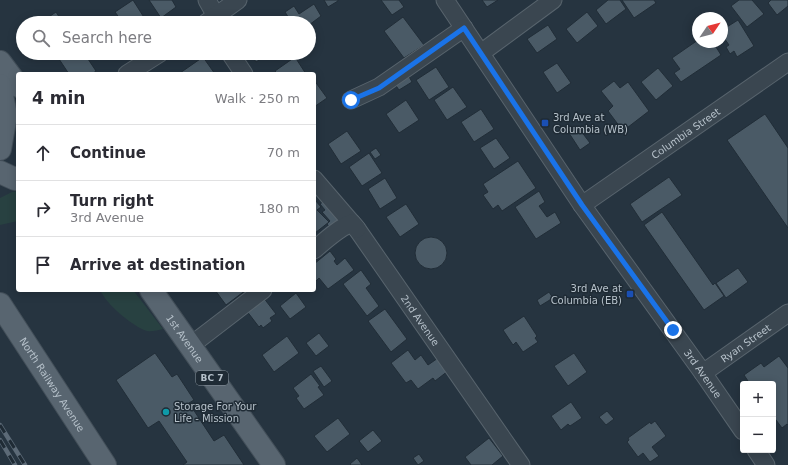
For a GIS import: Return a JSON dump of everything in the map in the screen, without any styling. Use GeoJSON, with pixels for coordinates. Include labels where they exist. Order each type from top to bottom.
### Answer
{"type":"FeatureCollection","features":[{"type":"Feature","properties":{"kind":"main road"},"geometry":{"type":"LineString","coordinates":[[0,62],[16,83]]}},
{"type":"Feature","properties":{"kind":"main road"},"geometry":{"type":"LineString","coordinates":[[0,85],[6,115],[0,149]]}},
{"type":"Feature","properties":{"kind":"main road"},"geometry":{"type":"LineString","coordinates":[[0,164],[16,150]]}},
{"type":"Feature","properties":{"kind":"main road"},"geometry":{"type":"LineString","coordinates":[[0,172],[16,179]]}},
{"type":"Feature","properties":{"kind":"main road","name":"1st Avenue"},"geometry":{"type":"LineString","coordinates":[[151,292],[274,465]]}},
{"type":"Feature","properties":{"kind":"main road","name":"North Railway Avenue"},"geometry":{"type":"LineString","coordinates":[[0,304],[105,465]]}},
{"type":"Feature","properties":{"kind":"street"},"geometry":{"type":"LineString","coordinates":[[207,0],[212,16]]}},
{"type":"Feature","properties":{"kind":"street"},"geometry":{"type":"LineString","coordinates":[[219,16],[238,0]]}},
{"type":"Feature","properties":{"kind":"street","name":"3rd Avenue"},"geometry":{"type":"LineString","coordinates":[[445,0],[582,205],[740,427]]}},
{"type":"Feature","properties":{"kind":"street"},"geometry":{"type":"LineString","coordinates":[[481,53],[553,0]]}},
{"type":"Feature","properties":{"kind":"street"},"geometry":{"type":"LineString","coordinates":[[351,100],[379,88],[464,28]]}},
{"type":"Feature","properties":{"kind":"street"},"geometry":{"type":"LineString","coordinates":[[130,72],[149,60]]}},
{"type":"Feature","properties":{"kind":"street"},"geometry":{"type":"LineString","coordinates":[[235,60],[243,72]]}},
{"type":"Feature","properties":{"kind":"street","name":"Columbia Street"},"geometry":{"type":"LineString","coordinates":[[582,205],[788,62]]}},
{"type":"Feature","properties":{"kind":"street","name":"2nd Avenue"},"geometry":{"type":"LineString","coordinates":[[316,181],[355,226],[521,465]]}},
{"type":"Feature","properties":{"kind":"street"},"geometry":{"type":"LineString","coordinates":[[316,248],[340,230],[355,226]]}},
{"type":"Feature","properties":{"kind":"street"},"geometry":{"type":"LineString","coordinates":[[190,346],[260,292]]}},
{"type":"Feature","properties":{"kind":"street","name":"Ryan Street"},"geometry":{"type":"LineString","coordinates":[[703,373],[788,313]]}},
{"type":"Feature","properties":{"kind":"street"},"geometry":{"type":"LineString","coordinates":[[758,453],[766,465]]}},
{"type":"Feature","properties":{"kind":"green space"},"geometry":{"type":"Polygon","coordinates":[[[16,191],[16,221],[0,225],[0,198],[16,191]]]}},
{"type":"Feature","properties":{"kind":"green space"},"geometry":{"type":"Polygon","coordinates":[[[101,292],[135,292],[163,329],[147,331],[134,325],[120,314],[101,292]]]}},
{"type":"Feature","properties":{"kind":"building"},"geometry":{"type":"Polygon","coordinates":[[[133,0],[143,16],[118,16],[115,12],[133,0]]]}},
{"type":"Feature","properties":{"kind":"building"},"geometry":{"type":"Polygon","coordinates":[[[149,0],[172,0],[176,7],[164,16],[160,16],[149,0]]]}},
{"type":"Feature","properties":{"kind":"building"},"geometry":{"type":"Polygon","coordinates":[[[324,0],[338,0],[338,1],[328,7],[324,0]]]}},
{"type":"Feature","properties":{"kind":"building"},"geometry":{"type":"Polygon","coordinates":[[[381,0],[399,0],[404,7],[392,15],[381,0]]]}},
{"type":"Feature","properties":{"kind":"building"},"geometry":{"type":"Polygon","coordinates":[[[482,0],[498,0],[487,7],[482,0]]]}},
{"type":"Feature","properties":{"kind":"building"},"geometry":{"type":"Polygon","coordinates":[[[608,0],[620,0],[626,9],[606,24],[596,10],[608,0]]]}},
{"type":"Feature","properties":{"kind":"building"},"geometry":{"type":"Polygon","coordinates":[[[622,0],[654,0],[656,3],[634,18],[622,0]]]}},
{"type":"Feature","properties":{"kind":"building"},"geometry":{"type":"Polygon","coordinates":[[[739,0],[752,0],[764,14],[747,27],[731,6],[739,0]]]}},
{"type":"Feature","properties":{"kind":"building"},"geometry":{"type":"Polygon","coordinates":[[[771,0],[788,0],[788,6],[777,15],[768,3],[771,0]]]}},
{"type":"Feature","properties":{"kind":"building"},"geometry":{"type":"Polygon","coordinates":[[[314,4],[321,16],[316,20],[316,16],[288,16],[285,12],[294,6],[299,14],[314,4]]]}},
{"type":"Feature","properties":{"kind":"building"},"geometry":{"type":"Polygon","coordinates":[[[56,12],[59,16],[50,16],[56,12]]]}},
{"type":"Feature","properties":{"kind":"building"},"geometry":{"type":"Polygon","coordinates":[[[587,12],[598,26],[577,43],[566,29],[587,12]]]}},
{"type":"Feature","properties":{"kind":"building"},"geometry":{"type":"Polygon","coordinates":[[[403,17],[424,45],[404,58],[384,31],[403,17]]]}},
{"type":"Feature","properties":{"kind":"building"},"geometry":{"type":"Polygon","coordinates":[[[738,20],[754,46],[737,57],[734,51],[730,54],[727,48],[729,45],[728,26],[738,20]]]}},
{"type":"Feature","properties":{"kind":"building"},"geometry":{"type":"Polygon","coordinates":[[[548,25],[557,39],[537,53],[527,39],[548,25]]]}},
{"type":"Feature","properties":{"kind":"building"},"geometry":{"type":"Polygon","coordinates":[[[692,44],[692,48],[717,48],[721,55],[681,82],[674,73],[680,69],[672,58],[692,44]]]}},
{"type":"Feature","properties":{"kind":"building"},"geometry":{"type":"Polygon","coordinates":[[[60,60],[89,60],[96,71],[95,72],[68,72],[60,60]]]}},
{"type":"Feature","properties":{"kind":"building"},"geometry":{"type":"Polygon","coordinates":[[[199,60],[205,60],[214,72],[181,72],[199,60]]]}},
{"type":"Feature","properties":{"kind":"building"},"geometry":{"type":"Polygon","coordinates":[[[291,60],[297,60],[305,72],[276,72],[275,71],[291,60]]]}},
{"type":"Feature","properties":{"kind":"building"},"geometry":{"type":"Polygon","coordinates":[[[557,63],[571,83],[557,93],[543,72],[557,63]]]}},
{"type":"Feature","properties":{"kind":"building"},"geometry":{"type":"Polygon","coordinates":[[[436,67],[449,87],[429,100],[416,80],[436,67]]]}},
{"type":"Feature","properties":{"kind":"building"},"geometry":{"type":"Polygon","coordinates":[[[658,68],[673,86],[656,100],[641,82],[658,68]]]}},
{"type":"Feature","properties":{"kind":"building"},"geometry":{"type":"Polygon","coordinates":[[[406,71],[412,82],[399,90],[392,80],[406,71]]]}},
{"type":"Feature","properties":{"kind":"building"},"geometry":{"type":"Polygon","coordinates":[[[614,81],[620,88],[628,82],[649,111],[623,131],[608,111],[613,106],[601,91],[614,81]]]}},
{"type":"Feature","properties":{"kind":"building"},"geometry":{"type":"Polygon","coordinates":[[[316,83],[327,98],[316,106],[316,83]]]}},
{"type":"Feature","properties":{"kind":"building"},"geometry":{"type":"Polygon","coordinates":[[[453,87],[467,107],[447,120],[434,100],[453,87]]]}},
{"type":"Feature","properties":{"kind":"building"},"geometry":{"type":"Polygon","coordinates":[[[406,100],[419,120],[399,133],[386,114],[406,100]]]}},
{"type":"Feature","properties":{"kind":"building"},"geometry":{"type":"Polygon","coordinates":[[[481,109],[494,129],[474,142],[461,122],[481,109]]]}},
{"type":"Feature","properties":{"kind":"building"},"geometry":{"type":"Polygon","coordinates":[[[765,114],[788,148],[788,228],[727,140],[765,114]]]}},
{"type":"Feature","properties":{"kind":"building"},"geometry":{"type":"Polygon","coordinates":[[[578,127],[590,143],[580,150],[569,133],[578,127]]]}},
{"type":"Feature","properties":{"kind":"building"},"geometry":{"type":"Polygon","coordinates":[[[347,131],[361,151],[341,164],[328,144],[347,131]]]}},
{"type":"Feature","properties":{"kind":"building"},"geometry":{"type":"Polygon","coordinates":[[[496,138],[510,158],[494,169],[480,148],[496,138]]]}},
{"type":"Feature","properties":{"kind":"building"},"geometry":{"type":"Polygon","coordinates":[[[376,148],[381,155],[375,159],[370,152],[376,148]]]}},
{"type":"Feature","properties":{"kind":"building"},"geometry":{"type":"Polygon","coordinates":[[[369,153],[382,173],[362,186],[349,167],[369,153]]]}},
{"type":"Feature","properties":{"kind":"building"},"geometry":{"type":"Polygon","coordinates":[[[518,161],[536,188],[502,211],[498,205],[493,209],[483,195],[488,192],[483,184],[518,161]]]}},
{"type":"Feature","properties":{"kind":"building"},"geometry":{"type":"Polygon","coordinates":[[[669,177],[682,195],[642,222],[630,204],[669,177]]]}},
{"type":"Feature","properties":{"kind":"building"},"geometry":{"type":"Polygon","coordinates":[[[385,178],[397,198],[380,209],[368,189],[385,178]]]}},
{"type":"Feature","properties":{"kind":"building"},"geometry":{"type":"Polygon","coordinates":[[[539,191],[545,202],[539,206],[547,217],[555,212],[561,223],[536,239],[515,207],[539,191]]]}},
{"type":"Feature","properties":{"kind":"building"},"geometry":{"type":"Polygon","coordinates":[[[328,198],[340,222],[331,229],[327,224],[330,221],[322,212],[325,210],[320,204],[328,198]]]}},
{"type":"Feature","properties":{"kind":"building"},"geometry":{"type":"Polygon","coordinates":[[[316,201],[321,207],[317,210],[329,222],[316,232],[316,201]]]}},
{"type":"Feature","properties":{"kind":"building"},"geometry":{"type":"Polygon","coordinates":[[[406,204],[419,224],[400,237],[386,217],[406,204]]]}},
{"type":"Feature","properties":{"kind":"building"},"geometry":{"type":"Polygon","coordinates":[[[662,212],[713,285],[715,283],[724,296],[704,310],[644,225],[662,212]]]}},
{"type":"Feature","properties":{"kind":"building"},"geometry":{"type":"Polygon","coordinates":[[[428,237],[434,237],[443,241],[447,253],[443,265],[434,269],[428,269],[419,265],[415,256],[415,250],[419,241],[428,237]]]}},
{"type":"Feature","properties":{"kind":"building"},"geometry":{"type":"Polygon","coordinates":[[[330,251],[336,259],[334,261],[337,265],[345,258],[354,270],[328,289],[319,278],[316,281],[316,262],[330,251]]]}},
{"type":"Feature","properties":{"kind":"building"},"geometry":{"type":"Polygon","coordinates":[[[738,268],[748,282],[726,298],[716,283],[738,268]]]}},
{"type":"Feature","properties":{"kind":"building"},"geometry":{"type":"Polygon","coordinates":[[[361,270],[371,284],[366,288],[379,306],[367,316],[343,284],[361,270]]]}},
{"type":"Feature","properties":{"kind":"building"},"geometry":{"type":"Polygon","coordinates":[[[216,292],[243,292],[226,305],[216,292]]]}},
{"type":"Feature","properties":{"kind":"building"},"geometry":{"type":"Polygon","coordinates":[[[549,292],[553,298],[540,306],[537,300],[549,292]]]}},
{"type":"Feature","properties":{"kind":"building"},"geometry":{"type":"Polygon","coordinates":[[[296,293],[306,307],[290,319],[280,306],[296,293]]]}},
{"type":"Feature","properties":{"kind":"building"},"geometry":{"type":"Polygon","coordinates":[[[263,297],[276,314],[270,318],[272,321],[263,328],[261,325],[259,327],[246,310],[263,297]]]}},
{"type":"Feature","properties":{"kind":"building"},"geometry":{"type":"Polygon","coordinates":[[[385,309],[407,339],[391,352],[368,321],[385,309]]]}},
{"type":"Feature","properties":{"kind":"building"},"geometry":{"type":"Polygon","coordinates":[[[524,316],[537,336],[535,338],[538,342],[523,352],[516,342],[513,345],[503,330],[524,316]]]}},
{"type":"Feature","properties":{"kind":"building"},"geometry":{"type":"Polygon","coordinates":[[[319,333],[329,346],[316,356],[306,343],[319,333]]]}},
{"type":"Feature","properties":{"kind":"building"},"geometry":{"type":"Polygon","coordinates":[[[287,336],[299,353],[274,372],[262,355],[287,336]]]}},
{"type":"Feature","properties":{"kind":"building"},"geometry":{"type":"Polygon","coordinates":[[[408,350],[415,360],[421,355],[428,365],[438,358],[448,371],[435,381],[433,378],[418,389],[411,380],[406,383],[391,363],[408,350]]]}},
{"type":"Feature","properties":{"kind":"building","name":"Storage For Your Life - Mission"},"geometry":{"type":"Polygon","coordinates":[[[155,353],[172,377],[177,374],[194,400],[189,403],[214,441],[224,435],[244,465],[183,465],[187,462],[159,421],[148,428],[116,380],[155,353]]]}},
{"type":"Feature","properties":{"kind":"building"},"geometry":{"type":"Polygon","coordinates":[[[574,353],[587,372],[568,386],[554,366],[574,353]]]}},
{"type":"Feature","properties":{"kind":"building"},"geometry":{"type":"Polygon","coordinates":[[[779,356],[788,368],[788,425],[787,424],[782,428],[776,420],[776,381],[748,381],[744,375],[761,363],[764,367],[779,356]]]}},
{"type":"Feature","properties":{"kind":"building"},"geometry":{"type":"Polygon","coordinates":[[[321,366],[332,381],[324,387],[313,371],[321,366]]]}},
{"type":"Feature","properties":{"kind":"building"},"geometry":{"type":"Polygon","coordinates":[[[311,374],[320,386],[318,387],[324,395],[304,409],[296,398],[299,396],[293,388],[311,374]]]}},
{"type":"Feature","properties":{"kind":"building"},"geometry":{"type":"Polygon","coordinates":[[[571,402],[582,418],[570,426],[568,424],[561,430],[551,416],[571,402]]]}},
{"type":"Feature","properties":{"kind":"building"},"geometry":{"type":"Polygon","coordinates":[[[607,411],[614,419],[606,425],[599,417],[607,411]]]}},
{"type":"Feature","properties":{"kind":"building"},"geometry":{"type":"Polygon","coordinates":[[[338,418],[350,434],[327,452],[314,436],[338,418]]]}},
{"type":"Feature","properties":{"kind":"building"},"geometry":{"type":"Polygon","coordinates":[[[655,421],[666,436],[652,447],[659,456],[650,462],[643,453],[638,457],[627,442],[629,440],[628,438],[650,422],[651,424],[655,421]]]}},
{"type":"Feature","properties":{"kind":"building"},"geometry":{"type":"Polygon","coordinates":[[[373,430],[382,441],[368,452],[359,441],[373,430]]]}},
{"type":"Feature","properties":{"kind":"building"},"geometry":{"type":"Polygon","coordinates":[[[489,438],[503,456],[492,465],[471,465],[465,457],[489,438]]]}},
{"type":"Feature","properties":{"kind":"building"},"geometry":{"type":"Polygon","coordinates":[[[419,454],[424,461],[418,465],[413,458],[419,454]]]}},
{"type":"Feature","properties":{"kind":"building"},"geometry":{"type":"Polygon","coordinates":[[[357,458],[362,465],[350,464],[357,458]]]}},
{"type":"Feature","properties":{"kind":"railway"},"geometry":{"type":"LineString","coordinates":[[0,425],[25,465]]}},
{"type":"Feature","properties":{"kind":"railway"},"geometry":{"type":"LineString","coordinates":[[0,440],[15,465]]}},
{"type":"Feature","properties":{"kind":"place","name":"3rd Ave at Columbia (WB)"},"geometry":{"type":"Point","coordinates":[545,123]}},
{"type":"Feature","properties":{"kind":"place","name":"3rd Ave at Columbia (EB)"},"geometry":{"type":"Point","coordinates":[630,294]}},
{"type":"Feature","properties":{"kind":"place","name":"Storage For Your Life - Mission"},"geometry":{"type":"Point","coordinates":[166,412]}},
{"type":"Feature","properties":{"kind":"route"},"geometry":{"type":"LineString","coordinates":[[351,100],[379,88],[464,28],[582,205],[673,330]]}}]}
